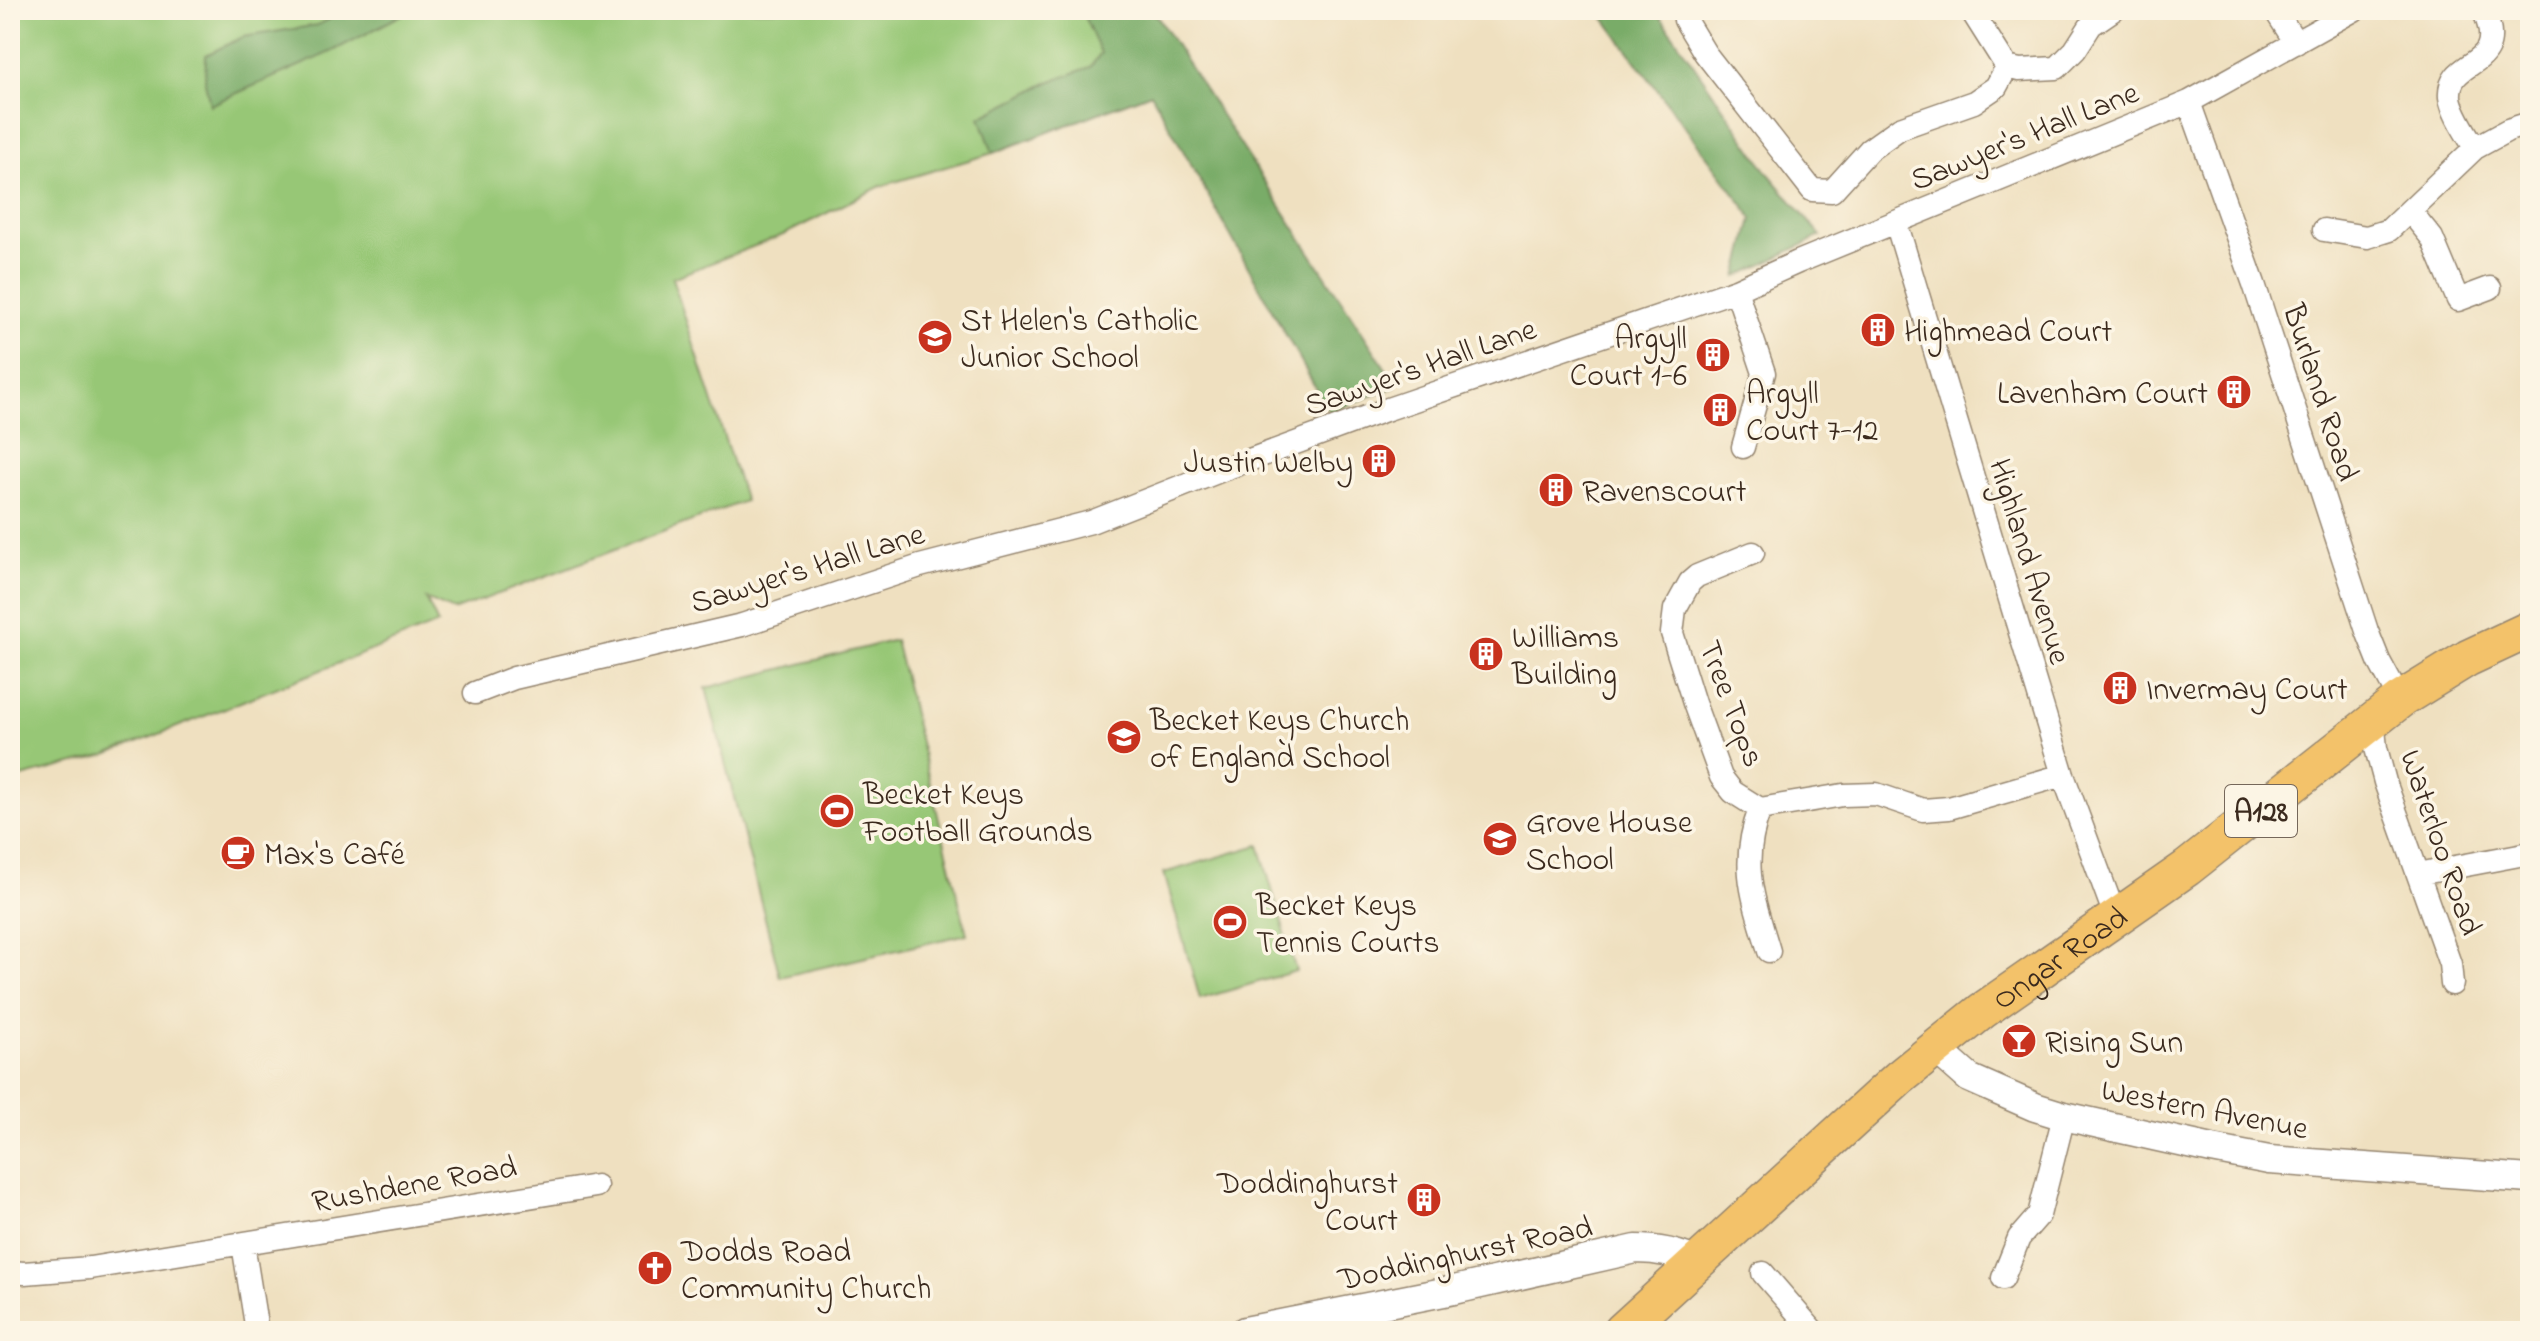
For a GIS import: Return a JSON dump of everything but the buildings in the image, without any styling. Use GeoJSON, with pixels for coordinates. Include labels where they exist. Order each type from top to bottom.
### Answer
{"type":"FeatureCollection","features":[{"type":"Feature","properties":{"kind":"main road","name":"Ongar Road"},"geometry":{"type":"LineString","coordinates":[[1622,1331],[1861,1112],[1992,1003],[2236,830],[2387,710],[2468,658],[2530,629]]}},
{"type":"Feature","properties":{"kind":"street"},"geometry":{"type":"LineString","coordinates":[[1688,10],[1685,20],[1705,53],[1812,190],[1832,191],[1869,150],[1900,128],[1974,102],[1996,87],[2007,67]]}},
{"type":"Feature","properties":{"kind":"street"},"geometry":{"type":"LineString","coordinates":[[1971,10],[2007,67]]}},
{"type":"Feature","properties":{"kind":"street"},"geometry":{"type":"LineString","coordinates":[[2007,67],[2057,68],[2075,50],[2091,25],[2113,10]]}},
{"type":"Feature","properties":{"kind":"street"},"geometry":{"type":"LineString","coordinates":[[2275,10],[2296,43]]}},
{"type":"Feature","properties":{"kind":"street","name":"Sawyer's Hall Lane"},"geometry":{"type":"LineString","coordinates":[[475,693],[514,678],[742,625],[920,566],[1091,522],[1388,409],[1736,290],[2189,102],[2354,10]]}},
{"type":"Feature","properties":{"kind":"street"},"geometry":{"type":"LineString","coordinates":[[2475,148],[2450,101],[2451,87],[2457,74],[2483,57],[2490,43],[2490,27],[2485,14]]}},
{"type":"Feature","properties":{"kind":"street","name":"Burland Road"},"geometry":{"type":"LineString","coordinates":[[2189,102],[2254,284],[2367,631],[2393,689],[2387,710]]}},
{"type":"Feature","properties":{"kind":"street"},"geometry":{"type":"LineString","coordinates":[[2324,230],[2367,237],[2389,230],[2475,148],[2508,130],[2530,123]]}},
{"type":"Feature","properties":{"kind":"street"},"geometry":{"type":"LineString","coordinates":[[2410,211],[2432,238],[2458,300],[2490,288]]}},
{"type":"Feature","properties":{"kind":"street","name":"Highland Avenue"},"geometry":{"type":"LineString","coordinates":[[1896,222],[2063,775],[2115,916]]}},
{"type":"Feature","properties":{"kind":"street"},"geometry":{"type":"LineString","coordinates":[[1736,290],[1764,373],[1743,447]]}},
{"type":"Feature","properties":{"kind":"street","name":"Tree Tops"},"geometry":{"type":"LineString","coordinates":[[1753,553],[1697,576],[1690,582],[1675,609],[1672,633],[1721,777],[1733,792],[1760,809],[1843,795],[1876,794],[1923,810],[1949,808],[2063,775]]}},
{"type":"Feature","properties":{"kind":"street","name":"Waterloo Road"},"geometry":{"type":"LineString","coordinates":[[2387,710],[2376,748],[2385,782],[2450,964],[2452,984]]}},
{"type":"Feature","properties":{"kind":"street","name":"Tree Tops"},"geometry":{"type":"LineString","coordinates":[[1760,809],[1750,837],[1749,854],[1752,894],[1769,951]]}},
{"type":"Feature","properties":{"kind":"street"},"geometry":{"type":"LineString","coordinates":[[2418,874],[2530,853]]}},
{"type":"Feature","properties":{"kind":"street","name":"Western Avenue"},"geometry":{"type":"LineString","coordinates":[[1935,1048],[1969,1078],[1982,1085],[2064,1116],[2269,1160],[2530,1179]]}},
{"type":"Feature","properties":{"kind":"street"},"geometry":{"type":"LineString","coordinates":[[2003,1278],[2019,1238],[2039,1215],[2064,1116]]}},
{"type":"Feature","properties":{"kind":"street","name":"Rushdene Road"},"geometry":{"type":"LineString","coordinates":[[10,1272],[90,1268],[596,1186]]}},
{"type":"Feature","properties":{"kind":"street"},"geometry":{"type":"LineString","coordinates":[[243,1244],[257,1331]]}},
{"type":"Feature","properties":{"kind":"street","name":"Doddinghurst Road"},"geometry":{"type":"LineString","coordinates":[[1245,1331],[1454,1290],[1636,1249],[1668,1252],[1698,1263]]}},
{"type":"Feature","properties":{"kind":"street"},"geometry":{"type":"LineString","coordinates":[[1763,1273],[1813,1331]]}},
{"type":"Feature","properties":{"kind":"green space"},"geometry":{"type":"Polygon","coordinates":[[[10,10],[1123,10],[1162,89],[993,153],[881,186],[783,235],[672,278],[745,501],[453,611],[426,599],[438,624],[106,755],[10,780],[10,10]]]}},
{"type":"Feature","properties":{"kind":"green space"},"geometry":{"type":"Polygon","coordinates":[[[347,10],[411,10],[333,51],[210,105],[205,82],[206,55],[243,37],[318,25],[347,10]]]}},
{"type":"Feature","properties":{"kind":"green space"},"geometry":{"type":"Polygon","coordinates":[[[1081,10],[1153,10],[1395,387],[1329,412],[1151,93],[993,153],[980,117],[1049,82],[1090,67],[1101,53],[1081,10]]]}},
{"type":"Feature","properties":{"kind":"green space"},"geometry":{"type":"Polygon","coordinates":[[[1598,10],[1656,10],[1768,173],[1821,236],[1737,277],[1752,219],[1749,213],[1598,10]]]}},
{"type":"Feature","properties":{"kind":"green space","name":"Becket Keys Football Grounds"},"geometry":{"type":"Polygon","coordinates":[[[895,640],[967,934],[780,977],[706,688],[895,640]]]}},
{"type":"Feature","properties":{"kind":"green space","name":"Becket Keys Tennis Courts"},"geometry":{"type":"Polygon","coordinates":[[[1259,845],[1296,971],[1200,999],[1164,873],[1259,845]]]}},
{"type":"Feature","properties":{"kind":"place","name":"Highmead Court"},"geometry":{"type":"Point","coordinates":[1878,330]}},
{"type":"Feature","properties":{"kind":"place","name":"St Helen's Catholic Junior School"},"geometry":{"type":"Point","coordinates":[935,337]}},
{"type":"Feature","properties":{"kind":"place","name":"Argyll Court 1-6"},"geometry":{"type":"Point","coordinates":[1713,355]}},
{"type":"Feature","properties":{"kind":"place","name":"Lavenham Court"},"geometry":{"type":"Point","coordinates":[2234,392]}},
{"type":"Feature","properties":{"kind":"place","name":"Argyll Court 7-12"},"geometry":{"type":"Point","coordinates":[1720,410]}},
{"type":"Feature","properties":{"kind":"place","name":"Justin Welby"},"geometry":{"type":"Point","coordinates":[1379,461]}},
{"type":"Feature","properties":{"kind":"place","name":"Ravenscourt"},"geometry":{"type":"Point","coordinates":[1556,490]}},
{"type":"Feature","properties":{"kind":"place","name":"Williams Building"},"geometry":{"type":"Point","coordinates":[1486,654]}},
{"type":"Feature","properties":{"kind":"place","name":"Invermay Court"},"geometry":{"type":"Point","coordinates":[2120,688]}},
{"type":"Feature","properties":{"kind":"place","name":"Becket Keys Church of England School"},"geometry":{"type":"Point","coordinates":[1124,737]}},
{"type":"Feature","properties":{"kind":"place","name":"Becket Keys Football Grounds"},"geometry":{"type":"Point","coordinates":[837,811]}},
{"type":"Feature","properties":{"kind":"place","name":"Grove House School"},"geometry":{"type":"Point","coordinates":[1500,839]}},
{"type":"Feature","properties":{"kind":"place","name":"Max's Café"},"geometry":{"type":"Point","coordinates":[238,853]}},
{"type":"Feature","properties":{"kind":"place","name":"Becket Keys Tennis Courts"},"geometry":{"type":"Point","coordinates":[1230,922]}},
{"type":"Feature","properties":{"kind":"place","name":"Rising Sun"},"geometry":{"type":"Point","coordinates":[2019,1041]}},
{"type":"Feature","properties":{"kind":"place","name":"Doddinghurst Court"},"geometry":{"type":"Point","coordinates":[1424,1200]}},
{"type":"Feature","properties":{"kind":"place","name":"Dodds Road Community Church"},"geometry":{"type":"Point","coordinates":[655,1268]}}]}
